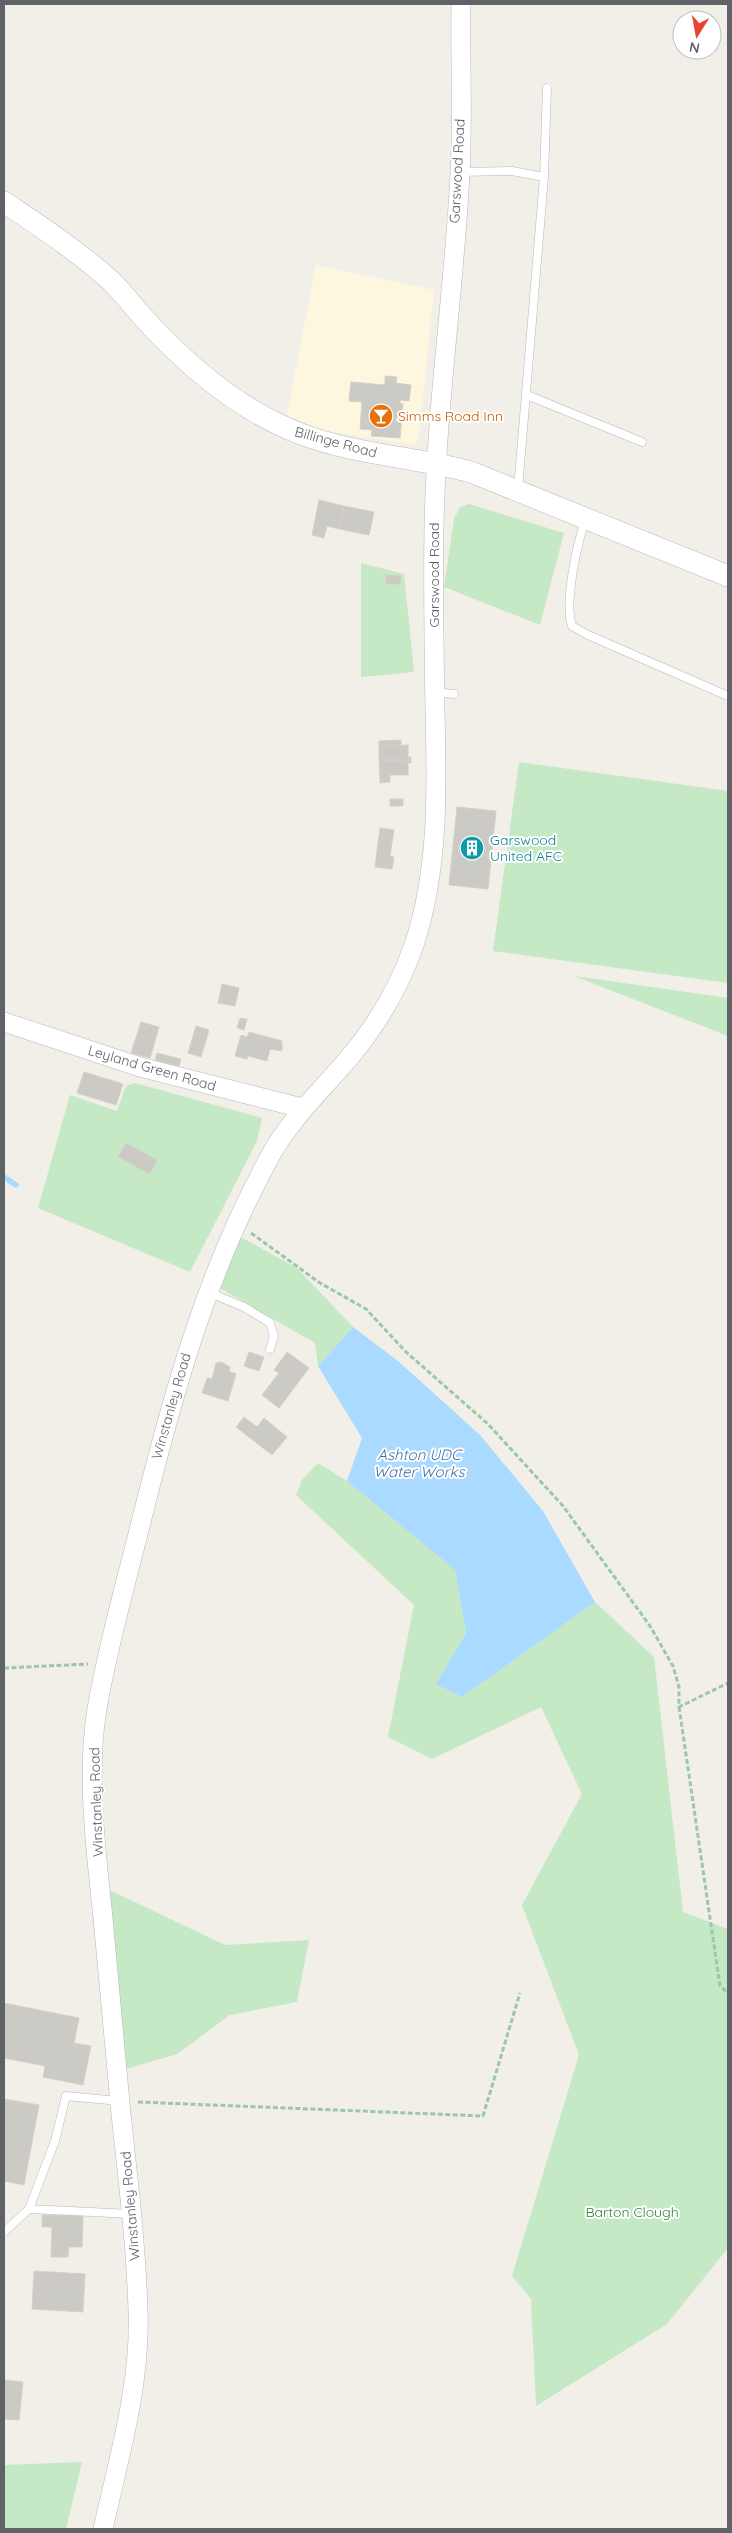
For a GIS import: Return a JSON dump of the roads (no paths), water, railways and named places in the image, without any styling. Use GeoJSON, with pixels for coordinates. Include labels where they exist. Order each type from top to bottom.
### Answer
{"type":"FeatureCollection","features":[{"type":"Feature","properties":{"kind":"main road","name":"Billinge Road"},"geometry":{"type":"LineString","coordinates":[[4,202],[82,255],[113,283],[189,365],[217,388],[280,426],[318,439],[389,455],[437,463],[518,490],[728,576]]}},
{"type":"Feature","properties":{"kind":"street","name":"Garswood Road"},"geometry":{"type":"LineString","coordinates":[[302,1108],[350,1057],[367,1034],[398,982],[415,940],[429,874],[434,831],[436,782],[434,525],[437,441],[460,172],[461,4]]}},
{"type":"Feature","properties":{"kind":"street","name":"Leyland Green Road"},"geometry":{"type":"LineString","coordinates":[[4,1022],[140,1067],[302,1108]]}},
{"type":"Feature","properties":{"kind":"street","name":"Winstanley Road"},"geometry":{"type":"LineString","coordinates":[[103,2529],[133,2393],[138,2356],[138,2313],[132,2214],[99,1883],[93,1748],[96,1715],[106,1663],[169,1408],[208,1292],[237,1223],[272,1152],[302,1108]]}},
{"type":"Feature","properties":{"kind":"lane"},"geometry":{"type":"LineString","coordinates":[[518,490],[544,177],[546,88]]}},
{"type":"Feature","properties":{"kind":"lane"},"geometry":{"type":"LineString","coordinates":[[460,172],[512,171],[544,177]]}},
{"type":"Feature","properties":{"kind":"lane"},"geometry":{"type":"LineString","coordinates":[[527,395],[642,442]]}},
{"type":"Feature","properties":{"kind":"lane"},"geometry":{"type":"LineString","coordinates":[[587,518],[575,562],[569,611],[572,626],[588,636],[728,696]]}},
{"type":"Feature","properties":{"kind":"lane"},"geometry":{"type":"LineString","coordinates":[[435,692],[454,694]]}},
{"type":"Feature","properties":{"kind":"lane"},"geometry":{"type":"LineString","coordinates":[[208,1292],[244,1307],[270,1323],[274,1336],[270,1349]]}},
{"type":"Feature","properties":{"kind":"lane"},"geometry":{"type":"LineString","coordinates":[[4,2232],[29,2209],[55,2141],[66,2096],[120,2101]]}},
{"type":"Feature","properties":{"kind":"lane"},"geometry":{"type":"LineString","coordinates":[[29,2209],[132,2214]]}},
{"type":"Feature","properties":{"kind":"water","name":"Ashton UDC Water Works"},"geometry":{"type":"Polygon","coordinates":[[[353,1327],[398,1361],[480,1435],[543,1511],[595,1602],[462,1697],[436,1684],[466,1633],[455,1570],[347,1481],[362,1438],[318,1366],[353,1327]]]}},
{"type":"Feature","properties":{"kind":"waterway"},"geometry":{"type":"LineString","coordinates":[[4,1177],[16,1185]]}},
{"type":"Feature","properties":{"kind":"place","name":"Simms Road Inn"},"geometry":{"type":"Point","coordinates":[381,416]}},
{"type":"Feature","properties":{"kind":"place","name":"Garswood United AFC"},"geometry":{"type":"Point","coordinates":[472,848]}},
{"type":"Feature","properties":{"kind":"park label","name":"Barton Clough"},"geometry":{"type":"Point","coordinates":[632,2212]}}]}
